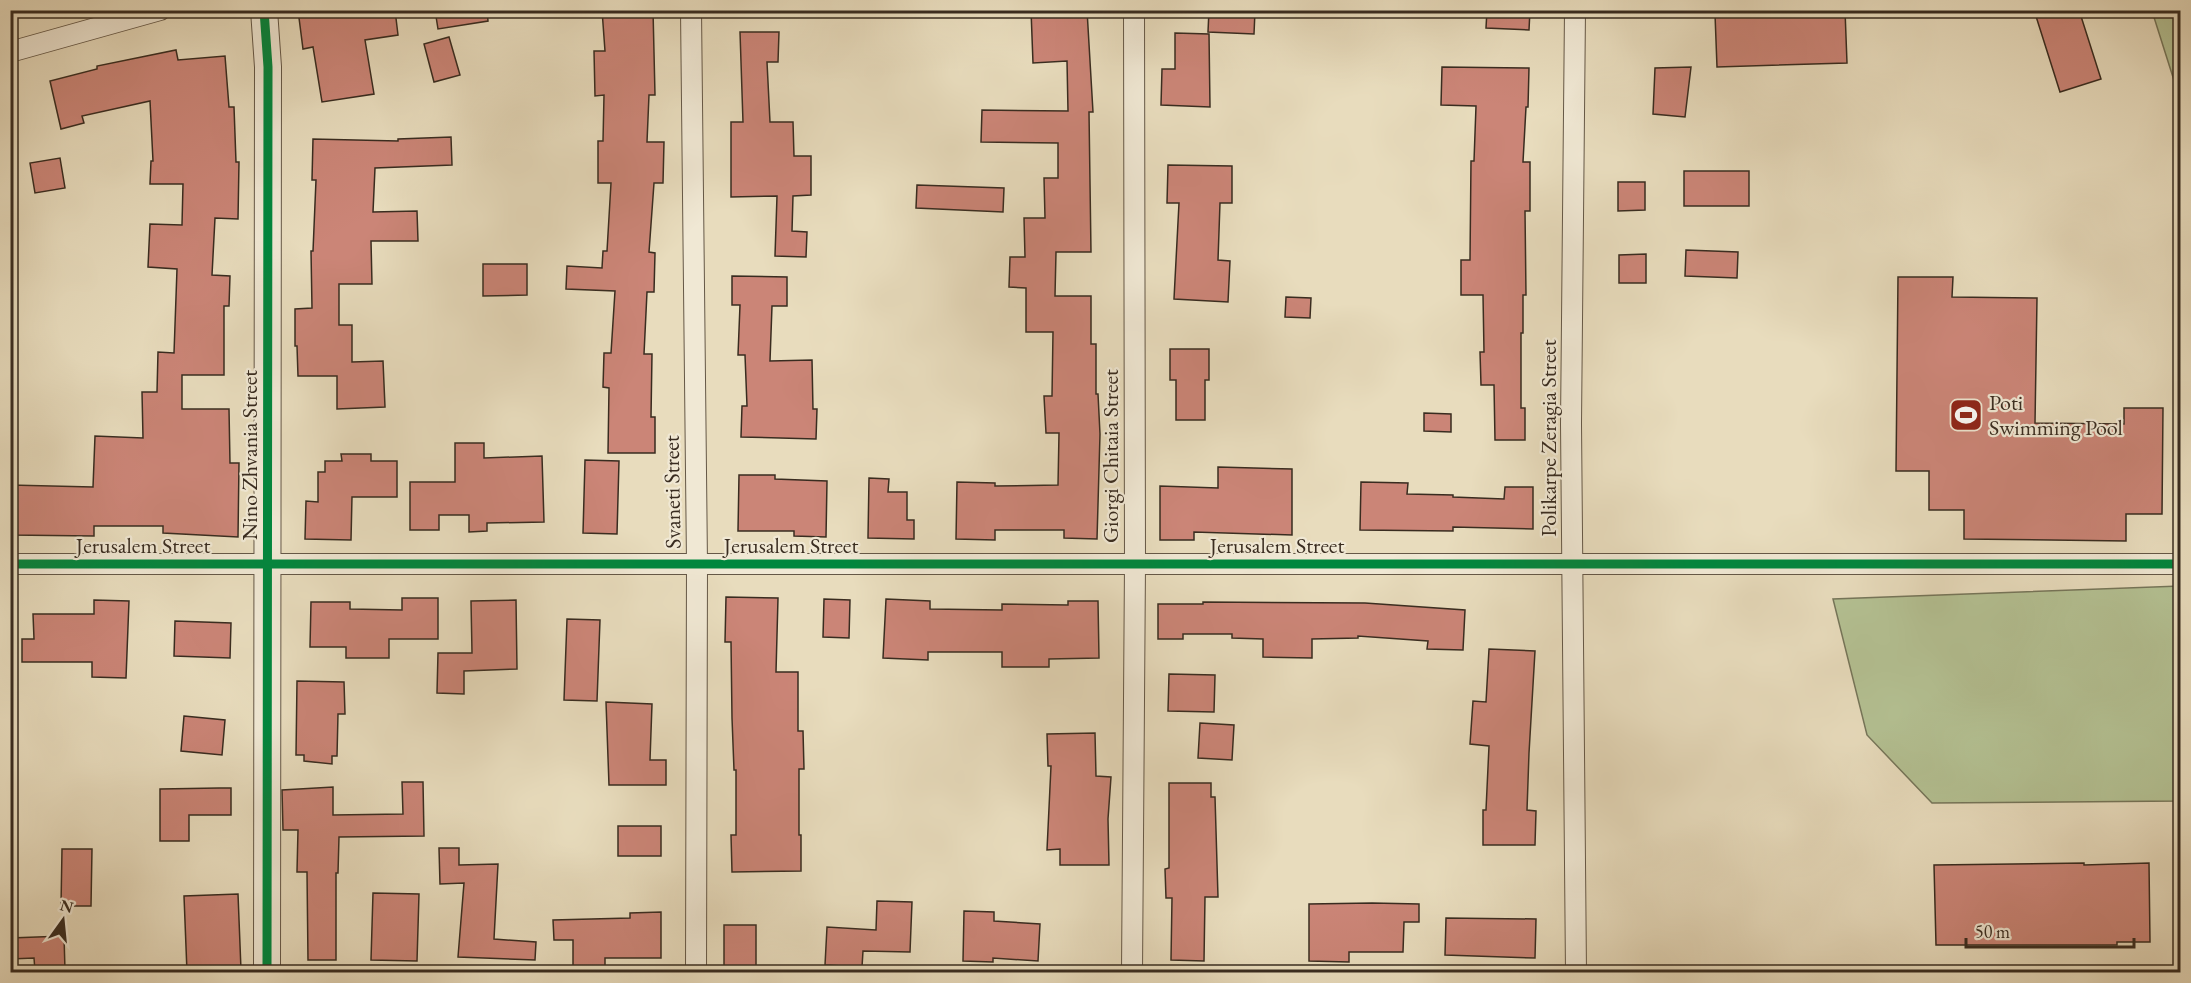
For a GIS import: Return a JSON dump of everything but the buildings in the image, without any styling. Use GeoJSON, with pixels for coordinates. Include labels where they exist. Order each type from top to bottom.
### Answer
{"type":"FeatureCollection","features":[{"type":"Feature","properties":{"kind":"street"},"geometry":{"type":"LineString","coordinates":[[10,52],[160,10]]}},
{"type":"Feature","properties":{"kind":"street","name":"Nino Zhvania Street"},"geometry":{"type":"LineString","coordinates":[[264,10],[268,67],[267,972]]}},
{"type":"Feature","properties":{"kind":"street","name":"Svaneti Street"},"geometry":{"type":"LineString","coordinates":[[691,10],[697,564],[696,972]]}},
{"type":"Feature","properties":{"kind":"street","name":"Giorgi Chitaia Street"},"geometry":{"type":"LineString","coordinates":[[1132,972],[1135,564],[1134,10]]}},
{"type":"Feature","properties":{"kind":"street","name":"Polikarpe Zeragia Street"},"geometry":{"type":"LineString","coordinates":[[1575,10],[1571,412],[1576,972]]}},
{"type":"Feature","properties":{"kind":"street","name":"Jerusalem Street"},"geometry":{"type":"LineString","coordinates":[[10,564],[2181,564]]}},
{"type":"Feature","properties":{"kind":"green space"},"geometry":{"type":"Polygon","coordinates":[[[2152,11],[2180,11],[2180,107],[2178,93],[2152,11]]]}},
{"type":"Feature","properties":{"kind":"green space"},"geometry":{"type":"Polygon","coordinates":[[[2180,586],[2180,801],[1932,803],[1867,735],[1833,599],[2180,586]]]}},
{"type":"Feature","properties":{"kind":"cycle path"},"geometry":{"type":"LineString","coordinates":[[264,10],[268,67],[267,972]]}},
{"type":"Feature","properties":{"kind":"cycle path"},"geometry":{"type":"LineString","coordinates":[[10,564],[2180,564]]}},
{"type":"Feature","properties":{"kind":"place","name":"Poti Swimming Pool"},"geometry":{"type":"Point","coordinates":[1966,415]}}]}
